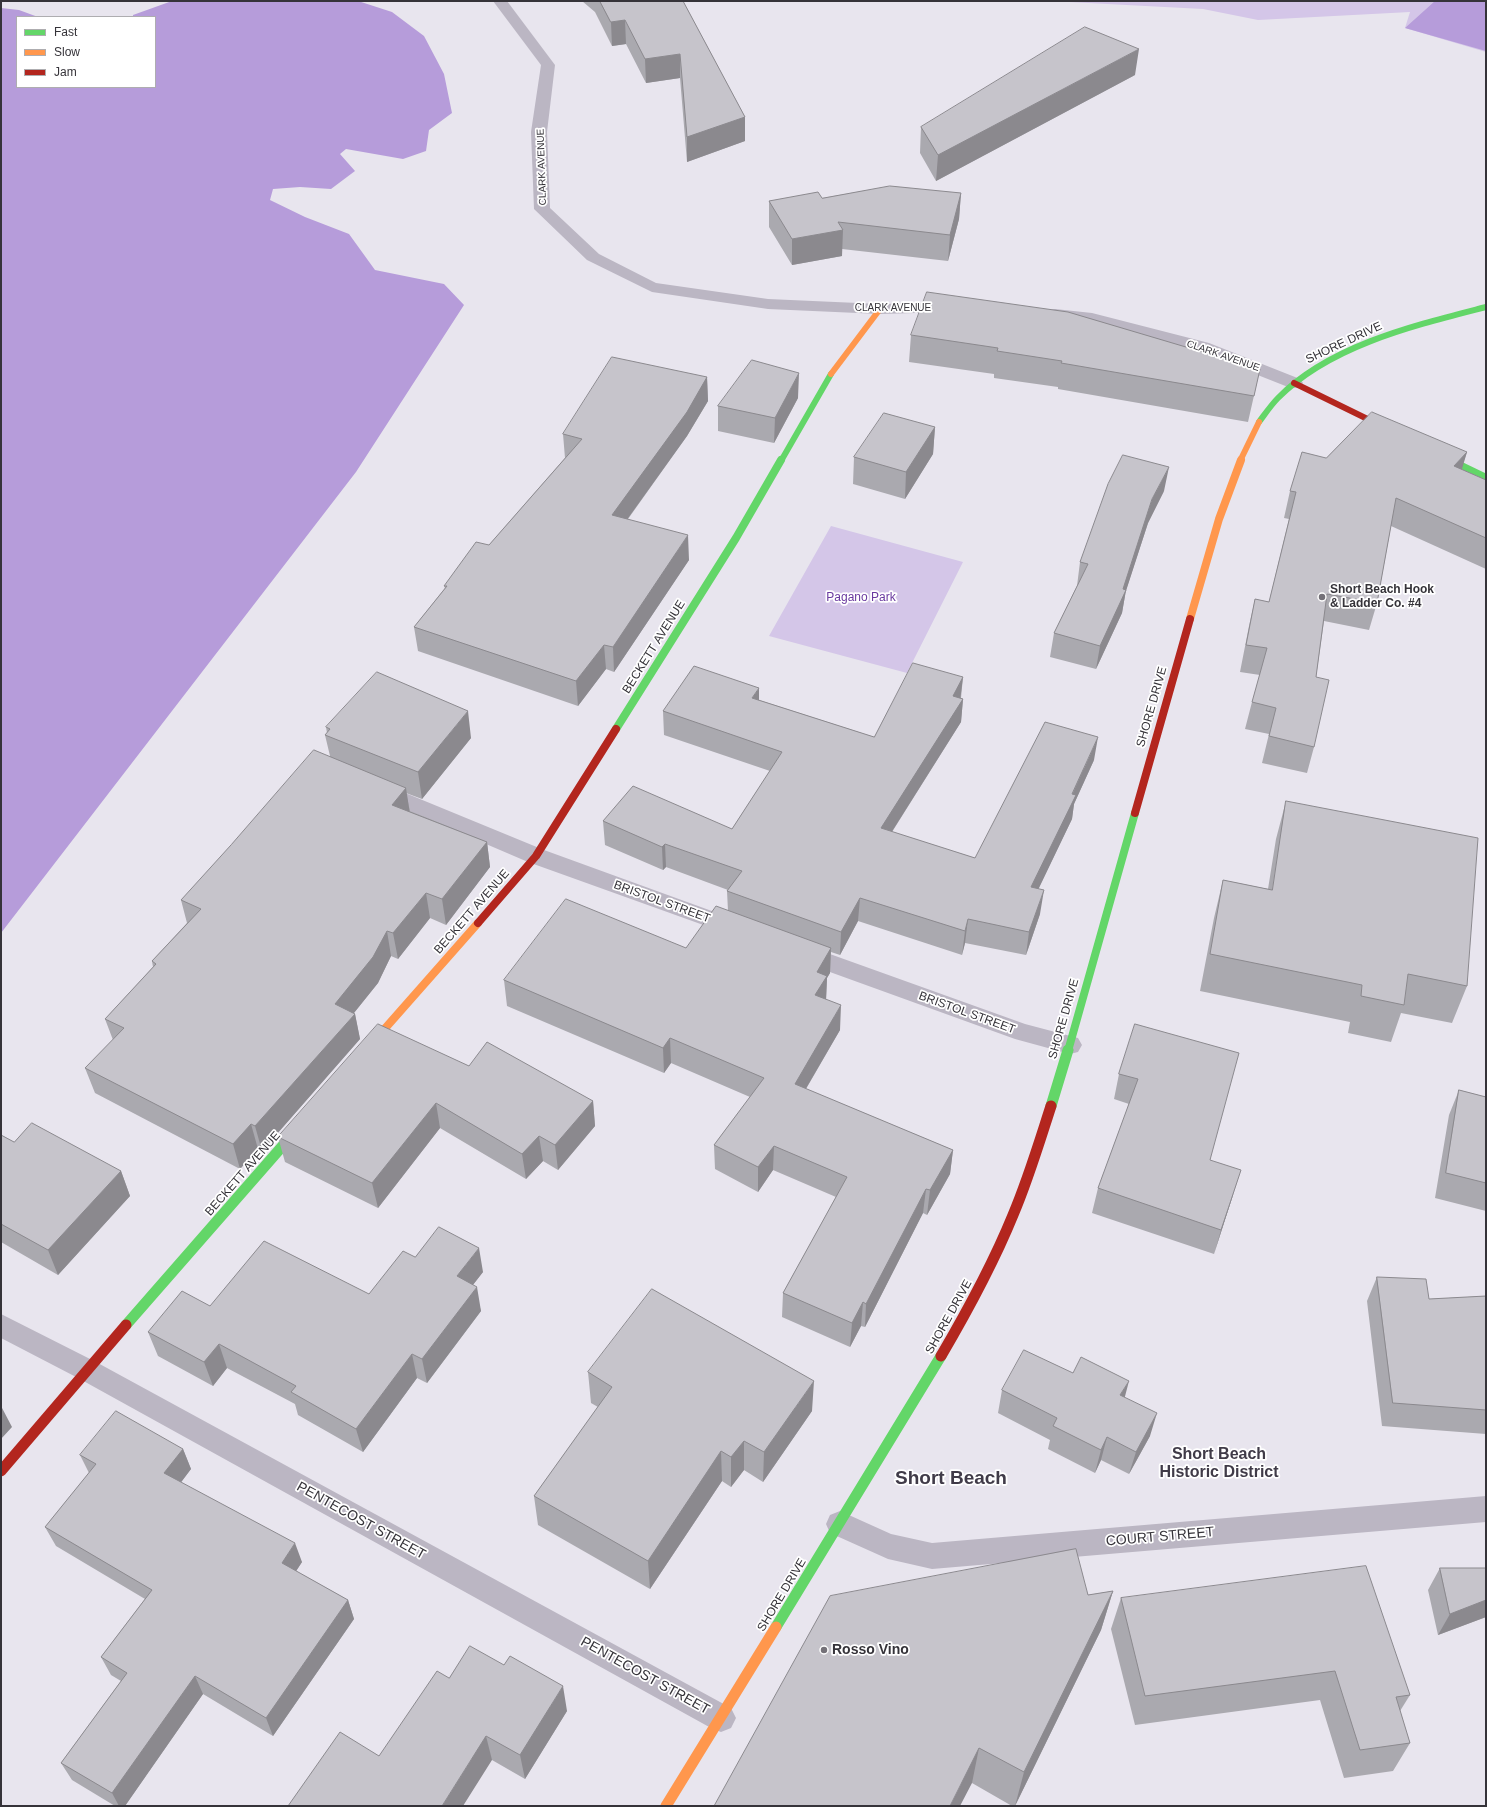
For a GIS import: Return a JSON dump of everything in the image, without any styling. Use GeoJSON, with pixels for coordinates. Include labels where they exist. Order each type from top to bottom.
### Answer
{"type":"FeatureCollection","features":[{"type":"Feature","properties":{"kind":"main road","name":"SHORE DRIVE"},"geometry":{"type":"LineString","coordinates":[[666,1806],[840,1524],[954,1334],[995,1255],[1021,1196],[1070,1045],[1207,557],[1230,484],[1243,451],[1260,420],[1278,397],[1294,382],[1328,362],[1386,336],[1486,307]]}},
{"type":"Feature","properties":{"kind":"main road","name":"BECKETT AVENUE"},"geometry":{"type":"LineString","coordinates":[[358,1059],[536,856],[736,538],[832,372],[880,309]]}},
{"type":"Feature","properties":{"kind":"main road","name":"CLARK AVENUE"},"geometry":{"type":"LineString","coordinates":[[1294,382],[1398,433]]}},
{"type":"Feature","properties":{"kind":"main road"},"geometry":{"type":"LineString","coordinates":[[1425,447],[1486,478]]}},
{"type":"Feature","properties":{"kind":"main road","name":"BECKETT AVENUE"},"geometry":{"type":"LineString","coordinates":[[1,1471],[306,1119]]}},
{"type":"Feature","properties":{"kind":"street","name":"CLARK AVENUE"},"geometry":{"type":"LineString","coordinates":[[500,1],[548,65],[540,132],[542,208],[593,257],[652,287],[768,304],[880,309],[970,306]]}},
{"type":"Feature","properties":{"kind":"street","name":"CLARK AVENUE"},"geometry":{"type":"LineString","coordinates":[[1038,312],[1092,318],[1203,347],[1294,382]]}},
{"type":"Feature","properties":{"kind":"street","name":"BRISTOL STREET"},"geometry":{"type":"LineString","coordinates":[[363,784],[536,856],[754,935]]}},
{"type":"Feature","properties":{"kind":"street","name":"BRISTOL STREET"},"geometry":{"type":"LineString","coordinates":[[784,946],[1024,1034],[1070,1045]]}},
{"type":"Feature","properties":{"kind":"street","name":"PENTECOST STREET"},"geometry":{"type":"LineString","coordinates":[[1,1325],[87,1370],[721,1718]]}},
{"type":"Feature","properties":{"kind":"street","name":"COURT STREET"},"geometry":{"type":"LineString","coordinates":[[840,1524],[888,1546],[932,1556],[1486,1509]]}},
{"type":"Feature","properties":{"kind":"green space"},"geometry":{"type":"Polygon","coordinates":[[[1050,1],[1486,1],[1486,52],[1405,28],[1410,12],[1258,20],[1203,9],[1050,1]]]}},
{"type":"Feature","properties":{"kind":"green space","name":"Pagano Park"},"geometry":{"type":"Polygon","coordinates":[[[831,526],[963,562],[907,673],[769,636],[831,526]]]}},
{"type":"Feature","properties":{"kind":"shaded area"},"geometry":{"type":"Polygon","coordinates":[[[172,1],[358,1],[392,12],[424,36],[444,74],[452,113],[429,130],[426,151],[403,159],[346,149],[340,154],[355,171],[331,189],[300,187],[273,189],[270,200],[305,217],[349,234],[375,270],[444,284],[464,305],[356,472],[1,933],[1,8],[19,10],[35,16],[16,16],[16,88],[156,88],[156,16],[133,15],[172,1]]]}},
{"type":"Feature","properties":{"kind":"shaded area"},"geometry":{"type":"Polygon","coordinates":[[[1435,1],[1486,1],[1486,51],[1405,28],[1435,1]]]}},
{"type":"Feature","properties":{"kind":"building"},"geometry":{"type":"Polygon","coordinates":[[[600,1],[683,1],[745,117],[687,137],[680,54],[645,59],[625,20],[611,22],[600,1]]]}},
{"type":"Feature","properties":{"kind":"building"},"geometry":{"type":"Polygon","coordinates":[[[1085,27],[1139,49],[938,155],[921,127],[1085,27]]]}},
{"type":"Feature","properties":{"kind":"building"},"geometry":{"type":"Polygon","coordinates":[[[890,186],[961,193],[950,235],[838,222],[843,230],[792,239],[769,201],[818,192],[822,198],[890,186]]]}},
{"type":"Feature","properties":{"kind":"building"},"geometry":{"type":"Polygon","coordinates":[[[927,292],[1068,312],[1260,369],[1254,396],[1061,363],[1062,361],[997,351],[998,348],[911,335],[927,292]]]}},
{"type":"Feature","properties":{"kind":"building"},"geometry":{"type":"Polygon","coordinates":[[[612,357],[707,377],[687,412],[612,515],[688,535],[613,647],[604,645],[576,681],[414,627],[447,586],[444,586],[476,542],[489,545],[582,439],[563,434],[612,357]]]}},
{"type":"Feature","properties":{"kind":"building"},"geometry":{"type":"Polygon","coordinates":[[[752,360],[799,373],[775,418],[718,406],[752,360]]]}},
{"type":"Feature","properties":{"kind":"building"},"geometry":{"type":"Polygon","coordinates":[[[1372,412],[1467,452],[1454,466],[1486,480],[1486,538],[1396,498],[1377,603],[1327,594],[1316,677],[1329,680],[1314,747],[1269,736],[1276,708],[1252,702],[1267,648],[1246,645],[1255,599],[1269,602],[1296,492],[1290,491],[1302,452],[1326,458],[1372,412]]]}},
{"type":"Feature","properties":{"kind":"building"},"geometry":{"type":"Polygon","coordinates":[[[884,413],[935,427],[906,472],[854,457],[884,413]]]}},
{"type":"Feature","properties":{"kind":"building"},"geometry":{"type":"Polygon","coordinates":[[[1123,455],[1169,467],[1152,499],[1123,589],[1126,590],[1100,646],[1054,633],[1088,564],[1080,562],[1108,484],[1123,455]]]}},
{"type":"Feature","properties":{"kind":"building"},"geometry":{"type":"Polygon","coordinates":[[[913,663],[963,677],[953,696],[963,699],[881,828],[975,858],[1045,722],[1098,737],[1072,794],[1076,795],[1031,887],[1044,890],[1029,932],[968,919],[965,931],[860,898],[841,932],[727,891],[742,871],[665,844],[662,847],[603,821],[633,786],[732,829],[782,752],[663,711],[694,666],[759,688],[752,698],[874,737],[913,663]]]}},
{"type":"Feature","properties":{"kind":"building"},"geometry":{"type":"Polygon","coordinates":[[[377,672],[468,711],[418,772],[325,735],[330,729],[326,727],[377,672]]]}},
{"type":"Feature","properties":{"kind":"building"},"geometry":{"type":"Polygon","coordinates":[[[314,750],[406,788],[392,805],[487,842],[442,899],[426,893],[393,933],[387,931],[373,957],[335,1004],[355,1014],[255,1126],[251,1124],[233,1144],[85,1068],[124,1028],[105,1019],[156,964],[152,961],[201,909],[181,900],[314,750]]]}},
{"type":"Feature","properties":{"kind":"building"},"geometry":{"type":"Polygon","coordinates":[[[1286,801],[1478,838],[1467,986],[1408,974],[1404,1005],[1361,996],[1362,985],[1210,954],[1223,880],[1272,890],[1286,801]]]}},
{"type":"Feature","properties":{"kind":"building"},"geometry":{"type":"Polygon","coordinates":[[[566,899],[686,948],[716,906],[831,948],[817,972],[827,976],[815,995],[841,1005],[795,1084],[953,1150],[930,1190],[926,1189],[866,1304],[863,1302],[852,1323],[783,1293],[847,1177],[774,1146],[758,1167],[714,1145],[764,1078],[670,1038],[663,1048],[504,980],[566,899]]]}},
{"type":"Feature","properties":{"kind":"building"},"geometry":{"type":"Polygon","coordinates":[[[378,1024],[469,1066],[487,1042],[593,1101],[555,1145],[539,1136],[522,1154],[436,1103],[372,1183],[278,1137],[378,1024]]]}},
{"type":"Feature","properties":{"kind":"building"},"geometry":{"type":"Polygon","coordinates":[[[1135,1024],[1239,1053],[1210,1160],[1241,1170],[1221,1230],[1098,1188],[1138,1079],[1119,1074],[1135,1024]]]}},
{"type":"Feature","properties":{"kind":"building"},"geometry":{"type":"Polygon","coordinates":[[[1459,1090],[1486,1097],[1486,1183],[1446,1173],[1459,1090]]]}},
{"type":"Feature","properties":{"kind":"building"},"geometry":{"type":"Polygon","coordinates":[[[32,1123],[121,1171],[48,1250],[1,1224],[1,1135],[14,1142],[32,1123]]]}},
{"type":"Feature","properties":{"kind":"building"},"geometry":{"type":"Polygon","coordinates":[[[439,1227],[479,1248],[457,1276],[477,1287],[422,1359],[412,1354],[356,1429],[291,1392],[296,1386],[219,1344],[204,1362],[148,1332],[182,1291],[210,1306],[264,1241],[369,1294],[403,1251],[415,1257],[439,1227]]]}},
{"type":"Feature","properties":{"kind":"building"},"geometry":{"type":"Polygon","coordinates":[[[1377,1277],[1426,1279],[1429,1299],[1486,1296],[1486,1410],[1393,1403],[1377,1277]]]}},
{"type":"Feature","properties":{"kind":"building"},"geometry":{"type":"Polygon","coordinates":[[[652,1289],[814,1381],[764,1452],[744,1441],[731,1457],[721,1451],[648,1561],[534,1496],[612,1387],[588,1372],[652,1289]]]}},
{"type":"Feature","properties":{"kind":"building"},"geometry":{"type":"Polygon","coordinates":[[[1024,1350],[1073,1373],[1081,1357],[1129,1381],[1120,1395],[1157,1413],[1136,1452],[1107,1437],[1101,1450],[1053,1426],[1057,1418],[1002,1390],[1024,1350]]]}},
{"type":"Feature","properties":{"kind":"building"},"geometry":{"type":"Polygon","coordinates":[[[116,1411],[183,1449],[164,1473],[295,1543],[282,1563],[348,1600],[266,1718],[195,1676],[112,1793],[61,1763],[127,1673],[101,1657],[152,1590],[45,1527],[96,1464],[80,1455],[116,1411]]]}},
{"type":"Feature","properties":{"kind":"building"},"geometry":{"type":"Polygon","coordinates":[[[1076,1549],[1088,1595],[1113,1591],[1024,1772],[979,1748],[950,1806],[714,1806],[830,1596],[1076,1549]]]}},
{"type":"Feature","properties":{"kind":"building"},"geometry":{"type":"Polygon","coordinates":[[[1366,1566],[1410,1695],[1396,1697],[1410,1743],[1360,1750],[1335,1671],[1145,1696],[1121,1598],[1366,1566]]]}},
{"type":"Feature","properties":{"kind":"building"},"geometry":{"type":"Polygon","coordinates":[[[1440,1568],[1486,1568],[1486,1600],[1450,1614],[1440,1568]]]}},
{"type":"Feature","properties":{"kind":"building"},"geometry":{"type":"Polygon","coordinates":[[[470,1646],[504,1665],[510,1656],[563,1686],[520,1755],[486,1736],[442,1806],[288,1806],[340,1732],[379,1756],[437,1671],[449,1678],[470,1646]]]}},
{"type":"Feature","properties":{"kind":"traffic: fast"},"geometry":{"type":"LineString","coordinates":[[1259,422],[1278,398],[1302,378],[1330,360],[1393,333],[1486,307]]}},
{"type":"Feature","properties":{"kind":"traffic: fast"},"geometry":{"type":"LineString","coordinates":[[616,729],[736,538],[831,374]]}},
{"type":"Feature","properties":{"kind":"traffic: fast"},"geometry":{"type":"LineString","coordinates":[[1435,453],[1486,478]]}},
{"type":"Feature","properties":{"kind":"traffic: fast"},"geometry":{"type":"LineString","coordinates":[[1051,1106],[1070,1045],[1135,813]]}},
{"type":"Feature","properties":{"kind":"traffic: fast"},"geometry":{"type":"LineString","coordinates":[[126,1325],[300,1126]]}},
{"type":"Feature","properties":{"kind":"traffic: fast"},"geometry":{"type":"LineString","coordinates":[[776,1627],[941,1356]]}},
{"type":"Feature","properties":{"kind":"traffic: slow"},"geometry":{"type":"LineString","coordinates":[[831,374],[880,309]]}},
{"type":"Feature","properties":{"kind":"traffic: slow"},"geometry":{"type":"LineString","coordinates":[[1190,619],[1227,494],[1247,445],[1259,422]]}},
{"type":"Feature","properties":{"kind":"traffic: slow"},"geometry":{"type":"LineString","coordinates":[[366,1050],[478,923]]}},
{"type":"Feature","properties":{"kind":"traffic: slow"},"geometry":{"type":"LineString","coordinates":[[666,1806],[776,1627]]}},
{"type":"Feature","properties":{"kind":"traffic: jam"},"geometry":{"type":"LineString","coordinates":[[1294,383],[1392,431]]}},
{"type":"Feature","properties":{"kind":"traffic: jam"},"geometry":{"type":"LineString","coordinates":[[1135,813],[1190,619]]}},
{"type":"Feature","properties":{"kind":"traffic: jam"},"geometry":{"type":"LineString","coordinates":[[478,923],[536,856],[616,729]]}},
{"type":"Feature","properties":{"kind":"traffic: jam"},"geometry":{"type":"LineString","coordinates":[[941,1356],[995,1257],[1021,1196],[1051,1106]]}},
{"type":"Feature","properties":{"kind":"traffic: jam"},"geometry":{"type":"LineString","coordinates":[[1,1471],[126,1325]]}},
{"type":"Feature","properties":{"kind":"place","name":"Short Beach Hook & Ladder Co. #4"},"geometry":{"type":"Point","coordinates":[1322,597]}},
{"type":"Feature","properties":{"kind":"place","name":"Rosso Vino"},"geometry":{"type":"Point","coordinates":[824,1650]}},
{"type":"Feature","properties":{"kind":"district","name":"Short Beach Historic District"},"geometry":{"type":"Point","coordinates":[1219,1464]}},
{"type":"Feature","properties":{"kind":"district","name":"Short Beach"},"geometry":{"type":"Point","coordinates":[951,1479]}}]}
